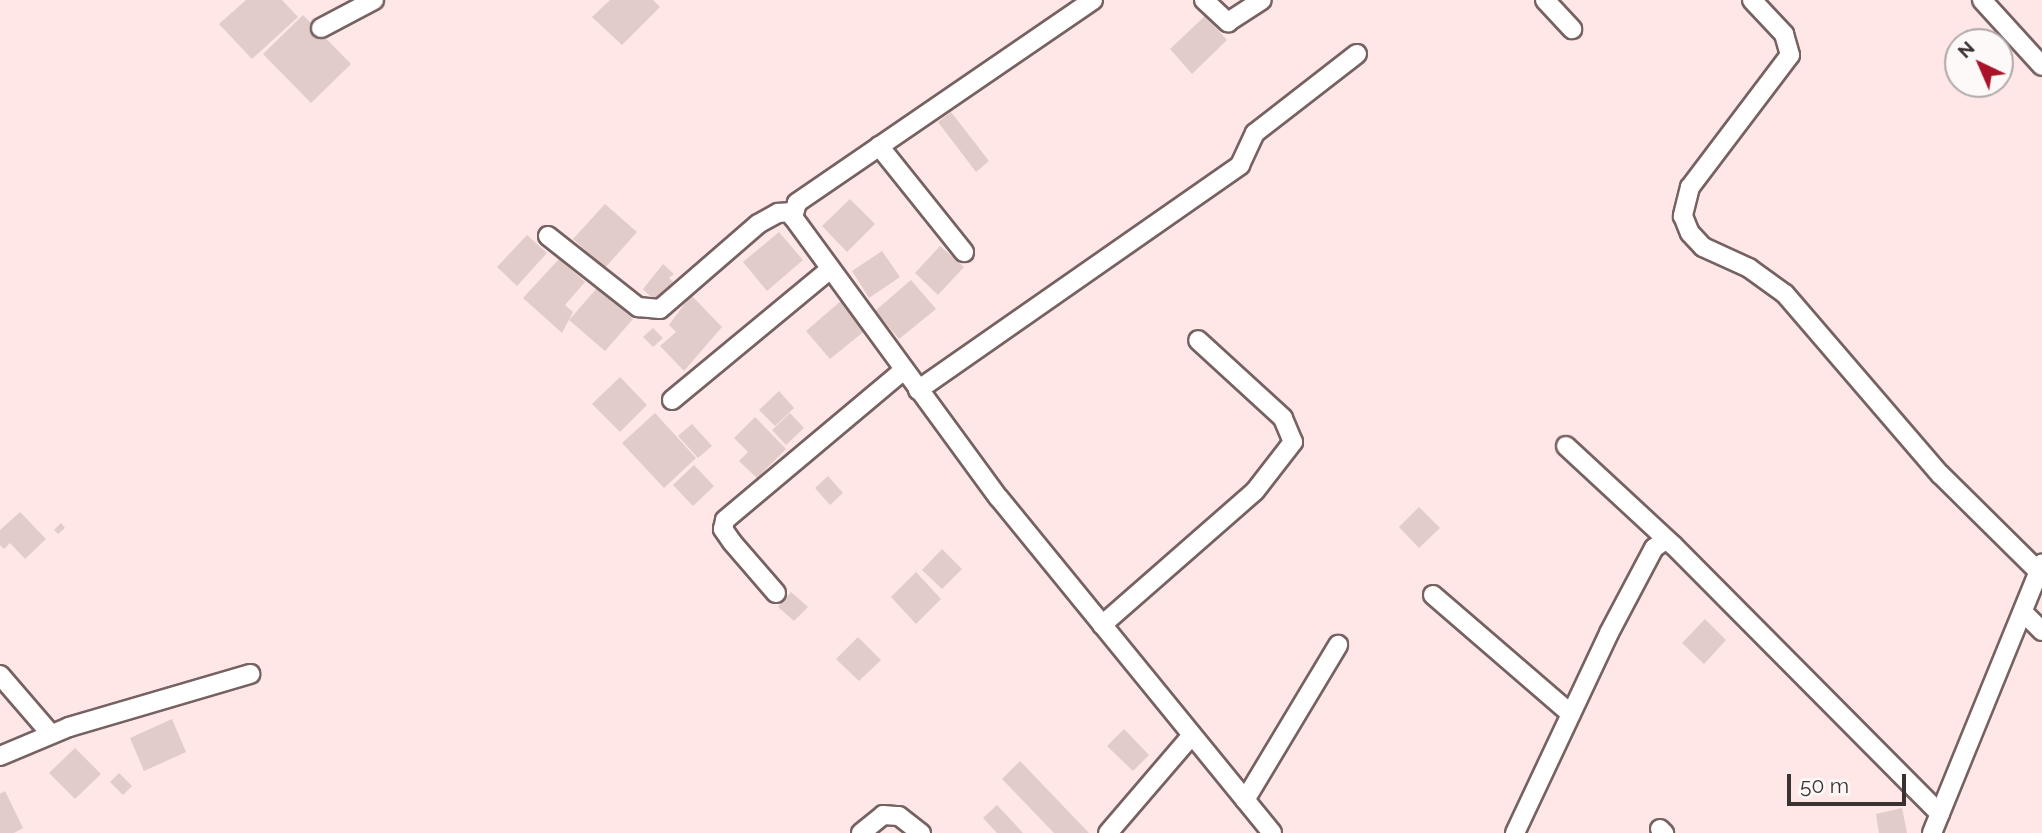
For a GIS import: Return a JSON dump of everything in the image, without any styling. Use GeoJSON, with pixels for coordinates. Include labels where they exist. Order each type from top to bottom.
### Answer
{"type":"FeatureCollection","features":[{"type":"Feature","properties":{"kind":"street"},"geometry":{"type":"LineString","coordinates":[[321,28],[374,0]]}},
{"type":"Feature","properties":{"kind":"street"},"geometry":{"type":"LineString","coordinates":[[1204,0],[1228,22],[1262,0]]}},
{"type":"Feature","properties":{"kind":"street"},"geometry":{"type":"LineString","coordinates":[[1545,0],[1573,29]]}},
{"type":"Feature","properties":{"kind":"street"},"geometry":{"type":"LineString","coordinates":[[1752,0],[1784,34],[1790,55],[1690,187],[1683,216],[1690,233],[1703,247],[1749,268],[1785,294],[1940,474],[2040,568],[1932,833]]}},
{"type":"Feature","properties":{"kind":"street"},"geometry":{"type":"LineString","coordinates":[[1982,0],[2042,66]]}},
{"type":"Feature","properties":{"kind":"street"},"geometry":{"type":"LineString","coordinates":[[1080,3],[797,202],[792,212],[796,226],[918,390],[1102,625],[1272,833]]}},
{"type":"Feature","properties":{"kind":"street"},"geometry":{"type":"LineString","coordinates":[[918,390],[1240,165],[1255,133],[1265,123],[1357,54]]}},
{"type":"Feature","properties":{"kind":"street"},"geometry":{"type":"LineString","coordinates":[[879,146],[964,251]]}},
{"type":"Feature","properties":{"kind":"street"},"geometry":{"type":"LineString","coordinates":[[548,236],[638,307],[660,309],[758,224],[778,213],[792,212]]}},
{"type":"Feature","properties":{"kind":"street"},"geometry":{"type":"LineString","coordinates":[[672,400],[829,270]]}},
{"type":"Feature","properties":{"kind":"street"},"geometry":{"type":"LineString","coordinates":[[1102,625],[1255,491],[1293,442],[1283,418],[1198,340]]}},
{"type":"Feature","properties":{"kind":"street"},"geometry":{"type":"LineString","coordinates":[[776,593],[732,542],[723,529],[725,520],[904,370]]}},
{"type":"Feature","properties":{"kind":"street"},"geometry":{"type":"LineString","coordinates":[[1566,446],[1940,814]]}},
{"type":"Feature","properties":{"kind":"street"},"geometry":{"type":"LineString","coordinates":[[1516,833],[1571,714],[1654,548],[1664,541]]}},
{"type":"Feature","properties":{"kind":"street"},"geometry":{"type":"LineString","coordinates":[[1433,595],[1571,714]]}},
{"type":"Feature","properties":{"kind":"street"},"geometry":{"type":"LineString","coordinates":[[2023,612],[2042,631]]}},
{"type":"Feature","properties":{"kind":"street"},"geometry":{"type":"LineString","coordinates":[[1245,800],[1338,645]]}},
{"type":"Feature","properties":{"kind":"street"},"geometry":{"type":"LineString","coordinates":[[0,756],[50,733],[250,674]]}},
{"type":"Feature","properties":{"kind":"street"},"geometry":{"type":"LineString","coordinates":[[0,675],[50,733]]}},
{"type":"Feature","properties":{"kind":"street"},"geometry":{"type":"LineString","coordinates":[[1108,833],[1192,735]]}},
{"type":"Feature","properties":{"kind":"street"},"geometry":{"type":"LineString","coordinates":[[861,833],[883,815],[899,816],[921,833]]}},
{"type":"Feature","properties":{"kind":"building"},"geometry":{"type":"Polygon","coordinates":[[[246,0],[282,0],[298,17],[252,59],[219,24],[246,0]]]}},
{"type":"Feature","properties":{"kind":"building"},"geometry":{"type":"Polygon","coordinates":[[[610,0],[653,0],[660,7],[622,45],[592,17],[610,0]]]}},
{"type":"Feature","properties":{"kind":"building"},"geometry":{"type":"Polygon","coordinates":[[[303,15],[351,64],[311,103],[263,54],[303,15]]]}},
{"type":"Feature","properties":{"kind":"building"},"geometry":{"type":"Polygon","coordinates":[[[1205,16],[1227,40],[1192,74],[1170,49],[1205,16]]]}},
{"type":"Feature","properties":{"kind":"building"},"geometry":{"type":"Polygon","coordinates":[[[951,112],[989,161],[976,172],[938,122],[951,112]]]}},
{"type":"Feature","properties":{"kind":"building"},"geometry":{"type":"Polygon","coordinates":[[[850,199],[875,224],[847,252],[822,226],[850,199]]]}},
{"type":"Feature","properties":{"kind":"building"},"geometry":{"type":"Polygon","coordinates":[[[605,204],[637,232],[605,268],[573,239],[605,204]]]}},
{"type":"Feature","properties":{"kind":"building"},"geometry":{"type":"Polygon","coordinates":[[[779,232],[803,260],[767,291],[743,262],[779,232]]]}},
{"type":"Feature","properties":{"kind":"building"},"geometry":{"type":"Polygon","coordinates":[[[527,235],[547,253],[517,286],[497,267],[527,235]]]}},
{"type":"Feature","properties":{"kind":"building"},"geometry":{"type":"Polygon","coordinates":[[[940,246],[964,267],[938,295],[915,273],[940,246]]]}},
{"type":"Feature","properties":{"kind":"building"},"geometry":{"type":"Polygon","coordinates":[[[882,251],[900,277],[869,298],[852,271],[882,251]]]}},
{"type":"Feature","properties":{"kind":"building"},"geometry":{"type":"Polygon","coordinates":[[[559,259],[585,282],[565,305],[573,312],[562,333],[523,298],[559,259]]]}},
{"type":"Feature","properties":{"kind":"building"},"geometry":{"type":"Polygon","coordinates":[[[663,264],[674,274],[669,278],[673,282],[655,301],[643,289],[663,264]]]}},
{"type":"Feature","properties":{"kind":"building"},"geometry":{"type":"Polygon","coordinates":[[[911,280],[936,309],[899,339],[875,311],[911,280]]]}},
{"type":"Feature","properties":{"kind":"building"},"geometry":{"type":"Polygon","coordinates":[[[597,288],[633,319],[605,351],[569,320],[597,288]]]}},
{"type":"Feature","properties":{"kind":"building"},"geometry":{"type":"Polygon","coordinates":[[[691,295],[722,327],[684,371],[660,346],[676,332],[669,325],[691,295]]]}},
{"type":"Feature","properties":{"kind":"building"},"geometry":{"type":"Polygon","coordinates":[[[842,300],[867,329],[830,359],[806,331],[842,300]]]}},
{"type":"Feature","properties":{"kind":"building"},"geometry":{"type":"Polygon","coordinates":[[[653,328],[663,338],[653,347],[643,337],[653,328]]]}},
{"type":"Feature","properties":{"kind":"building"},"geometry":{"type":"Polygon","coordinates":[[[620,377],[647,405],[620,432],[592,404],[620,377]]]}},
{"type":"Feature","properties":{"kind":"building"},"geometry":{"type":"Polygon","coordinates":[[[779,391],[794,408],[775,426],[759,410],[779,391]]]}},
{"type":"Feature","properties":{"kind":"building"},"geometry":{"type":"Polygon","coordinates":[[[655,413],[696,458],[664,488],[622,443],[655,413]]]}},
{"type":"Feature","properties":{"kind":"building"},"geometry":{"type":"Polygon","coordinates":[[[790,413],[804,428],[786,445],[772,430],[790,413]]]}},
{"type":"Feature","properties":{"kind":"building"},"geometry":{"type":"Polygon","coordinates":[[[755,417],[786,449],[757,478],[739,461],[748,452],[734,438],[755,417]]]}},
{"type":"Feature","properties":{"kind":"building"},"geometry":{"type":"Polygon","coordinates":[[[692,424],[712,446],[698,458],[678,436],[692,424]]]}},
{"type":"Feature","properties":{"kind":"building"},"geometry":{"type":"Polygon","coordinates":[[[694,465],[714,486],[693,506],[673,485],[694,465]]]}},
{"type":"Feature","properties":{"kind":"building"},"geometry":{"type":"Polygon","coordinates":[[[828,476],[843,493],[830,505],[815,488],[828,476]]]}},
{"type":"Feature","properties":{"kind":"building"},"geometry":{"type":"Polygon","coordinates":[[[1419,507],[1440,528],[1419,548],[1399,527],[1419,507]]]}},
{"type":"Feature","properties":{"kind":"building"},"geometry":{"type":"Polygon","coordinates":[[[20,512],[46,539],[25,559],[10,543],[4,549],[0,545],[0,530],[20,512]]]}},
{"type":"Feature","properties":{"kind":"building"},"geometry":{"type":"Polygon","coordinates":[[[61,523],[65,528],[58,534],[54,530],[61,523]]]}},
{"type":"Feature","properties":{"kind":"building"},"geometry":{"type":"Polygon","coordinates":[[[942,549],[962,569],[942,589],[922,570],[942,549]]]}},
{"type":"Feature","properties":{"kind":"building"},"geometry":{"type":"Polygon","coordinates":[[[916,572],[941,599],[916,624],[891,597],[916,572]]]}},
{"type":"Feature","properties":{"kind":"building"},"geometry":{"type":"Polygon","coordinates":[[[791,592],[808,607],[794,621],[778,607],[791,592]]]}},
{"type":"Feature","properties":{"kind":"building"},"geometry":{"type":"Polygon","coordinates":[[[1705,619],[1726,640],[1704,664],[1682,643],[1705,619]]]}},
{"type":"Feature","properties":{"kind":"building"},"geometry":{"type":"Polygon","coordinates":[[[858,637],[881,660],[859,681],[836,659],[858,637]]]}},
{"type":"Feature","properties":{"kind":"building"},"geometry":{"type":"Polygon","coordinates":[[[172,719],[186,752],[144,771],[130,738],[172,719]]]}},
{"type":"Feature","properties":{"kind":"building"},"geometry":{"type":"Polygon","coordinates":[[[1124,729],[1149,755],[1133,771],[1107,746],[1124,729]]]}},
{"type":"Feature","properties":{"kind":"building"},"geometry":{"type":"Polygon","coordinates":[[[75,748],[101,774],[75,799],[49,773],[75,748]]]}},
{"type":"Feature","properties":{"kind":"building"},"geometry":{"type":"Polygon","coordinates":[[[1020,761],[1089,833],[1054,833],[1002,779],[1020,761]]]}},
{"type":"Feature","properties":{"kind":"building"},"geometry":{"type":"Polygon","coordinates":[[[119,773],[132,786],[123,795],[110,782],[119,773]]]}},
{"type":"Feature","properties":{"kind":"building"},"geometry":{"type":"Polygon","coordinates":[[[5,791],[23,828],[14,833],[0,833],[0,794],[5,791]]]}},
{"type":"Feature","properties":{"kind":"building"},"geometry":{"type":"Polygon","coordinates":[[[997,805],[1023,833],[997,833],[983,818],[997,805]]]}},
{"type":"Feature","properties":{"kind":"building"},"geometry":{"type":"Polygon","coordinates":[[[1902,808],[1907,833],[1879,833],[1876,814],[1902,808]]]}}]}
